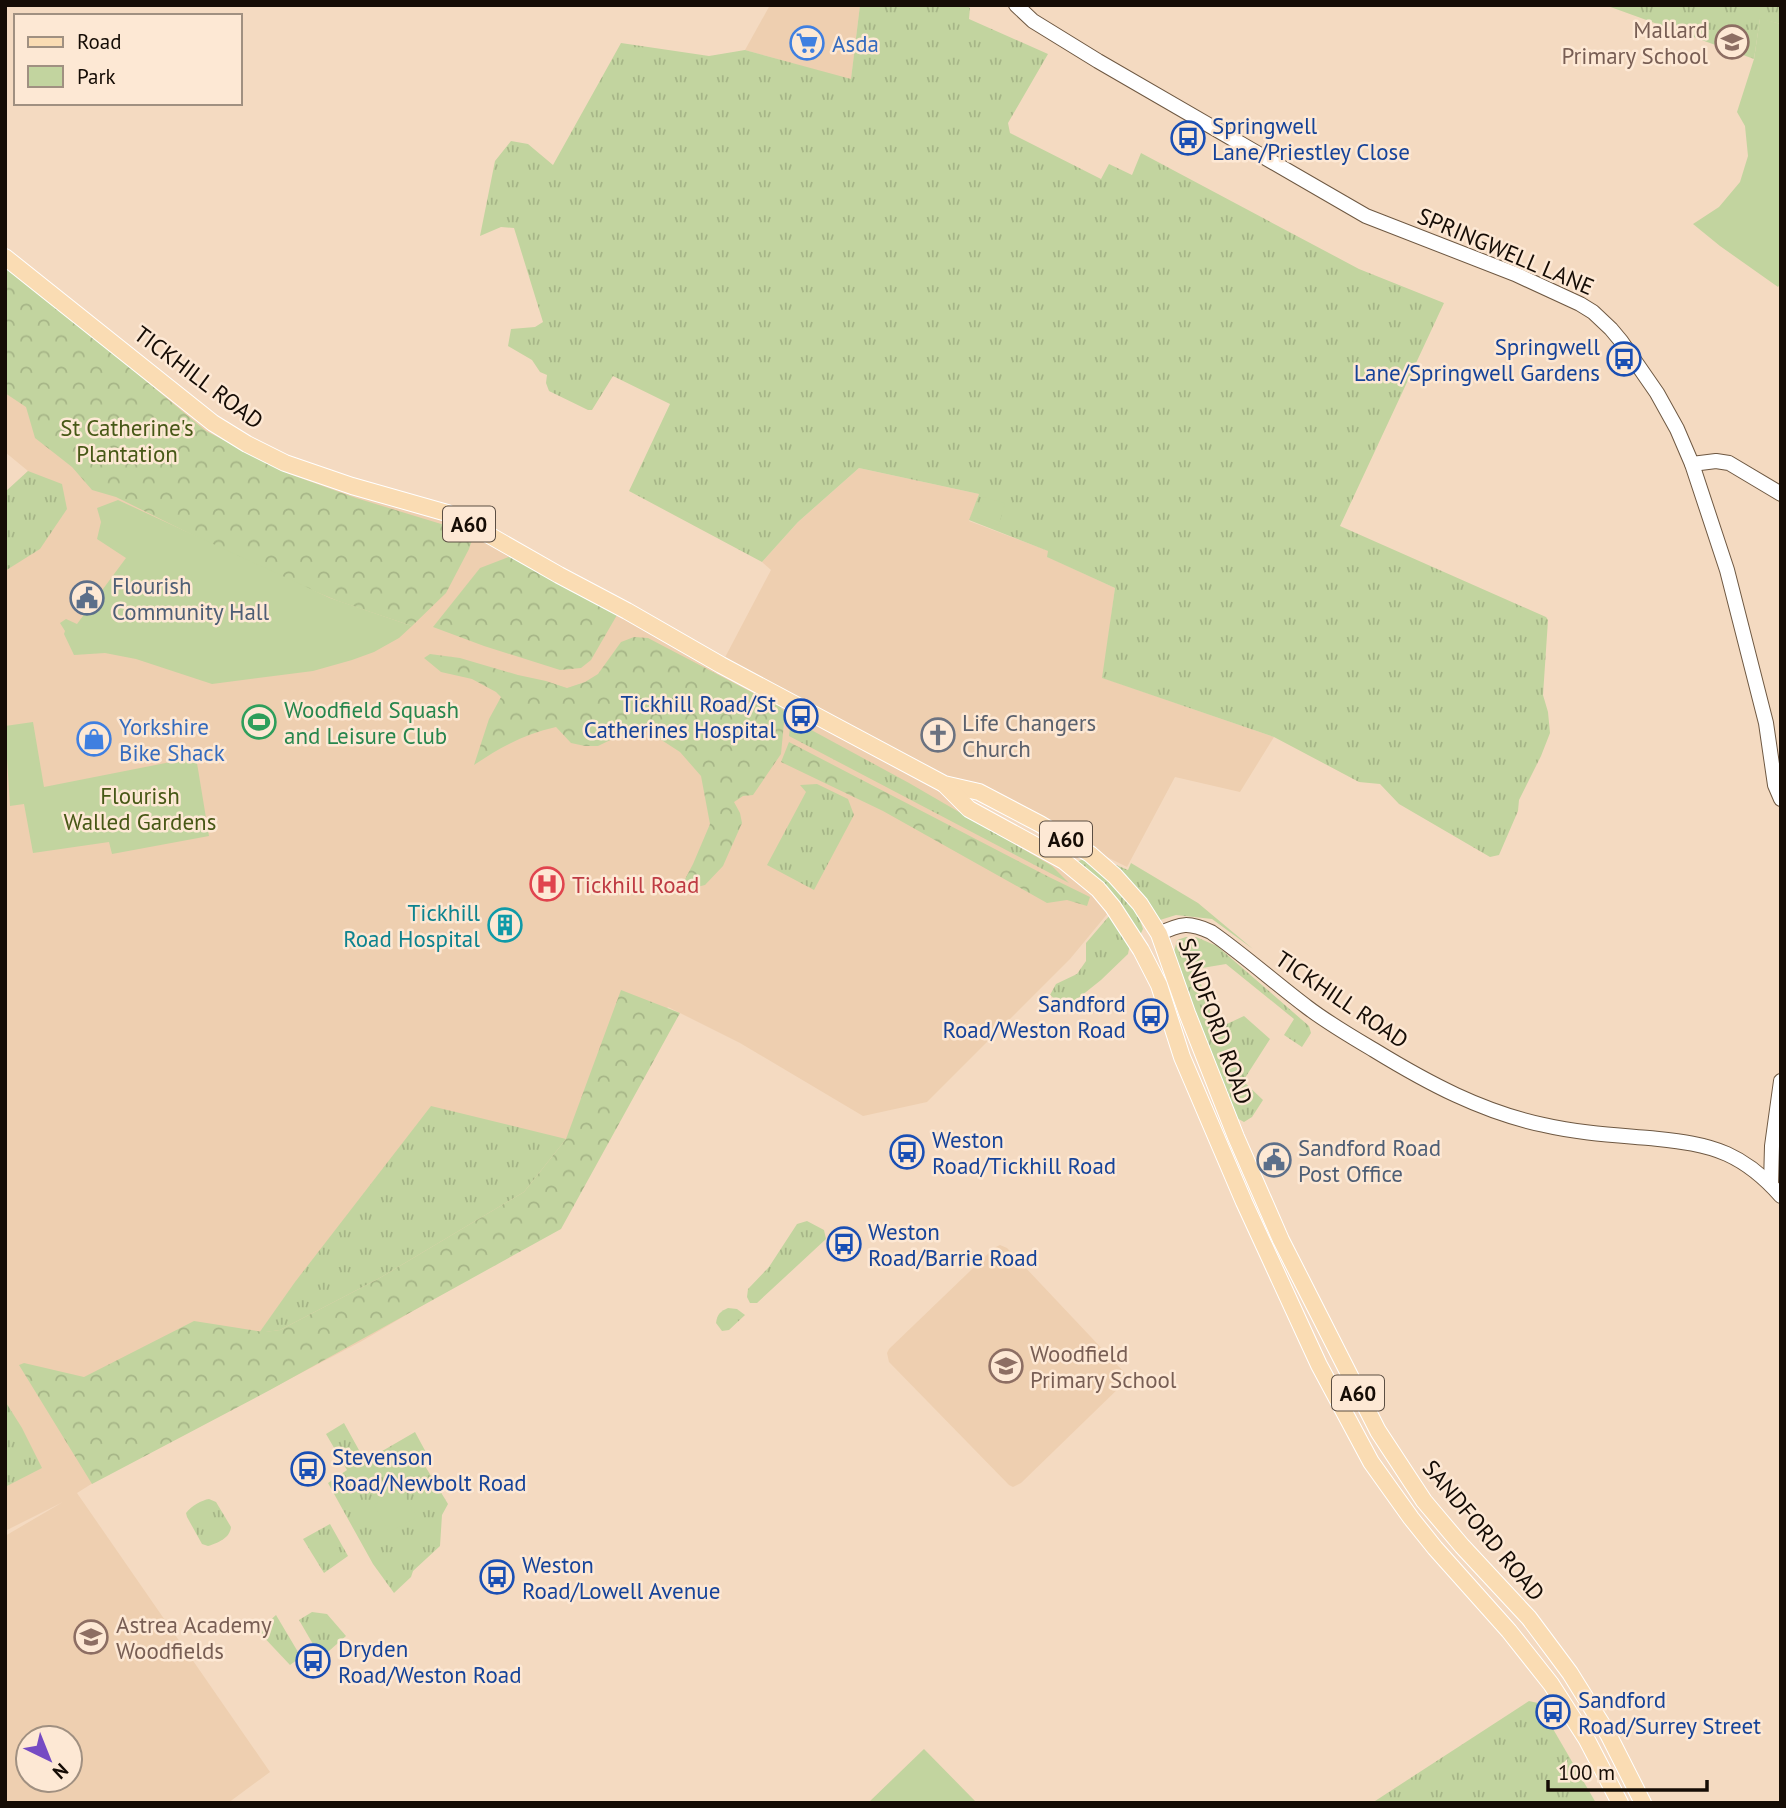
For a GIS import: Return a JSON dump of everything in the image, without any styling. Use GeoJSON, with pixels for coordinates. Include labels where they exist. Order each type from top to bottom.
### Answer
{"type":"FeatureCollection","features":[{"type":"Feature","properties":{"kind":"main road","name":"TICKHILL ROAD"},"geometry":{"type":"LineString","coordinates":[[5,257],[214,423],[247,444],[296,467],[447,513],[721,665],[944,784],[979,792],[1040,824],[1090,854],[1140,904],[1159,934]]}},
{"type":"Feature","properties":{"kind":"main road","name":"TICKHILL ROAD"},"geometry":{"type":"LineString","coordinates":[[944,784],[969,809],[1064,861],[1085,877],[1113,907],[1141,950]]}},
{"type":"Feature","properties":{"kind":"main road","name":"SANDFORD ROAD"},"geometry":{"type":"LineString","coordinates":[[1620,1803],[1587,1740],[1551,1684],[1509,1631],[1435,1548],[1381,1476],[1330,1386],[1229,1169],[1182,1057],[1159,985],[1141,950],[1159,934],[1241,1150],[1281,1240],[1378,1431],[1424,1501],[1529,1618],[1570,1673],[1608,1734],[1643,1803]]}},
{"type":"Feature","properties":{"kind":"main road"},"geometry":{"type":"LineString","coordinates":[[1319,1365],[1329,1363],[1338,1354]]}},
{"type":"Feature","properties":{"kind":"main road"},"geometry":{"type":"LineString","coordinates":[[1330,1386],[1336,1380],[1349,1376]]}},
{"type":"Feature","properties":{"kind":"main road"},"geometry":{"type":"LineString","coordinates":[[1381,1476],[1398,1464]]}},
{"type":"Feature","properties":{"kind":"street","name":"SPRINGWELL LANE"},"geometry":{"type":"LineString","coordinates":[[1016,5],[1033,21],[1098,61],[1366,216],[1515,274],[1580,304],[1592,312],[1621,341],[1657,393],[1692,464],[1727,569],[1766,723],[1775,785],[1781,799]]}},
{"type":"Feature","properties":{"kind":"street"},"geometry":{"type":"LineString","coordinates":[[1692,464],[1716,461],[1729,463],[1781,494]]}},
{"type":"Feature","properties":{"kind":"street","name":"TICKHILL ROAD"},"geometry":{"type":"LineString","coordinates":[[1159,934],[1175,926],[1188,924],[1211,932],[1326,1021],[1456,1096],[1487,1109],[1532,1122],[1578,1131],[1705,1146],[1729,1155],[1767,1181],[1781,1196]]}},
{"type":"Feature","properties":{"kind":"street"},"geometry":{"type":"LineString","coordinates":[[1767,1181],[1781,1081]]}},
{"type":"Feature","properties":{"kind":"shaded area"},"geometry":{"type":"Polygon","coordinates":[[[770,5],[860,5],[851,80],[745,50],[770,5]]]}},
{"type":"Feature","properties":{"kind":"shaded area","name":"Tickhill Road"},"geometry":{"type":"Polygon","coordinates":[[[5,257],[247,444],[447,513],[721,665],[771,570],[762,562],[798,522],[859,468],[979,494],[969,521],[1049,551],[1048,557],[1115,588],[1103,678],[1274,737],[1240,792],[1175,777],[1127,867],[755,682],[1064,861],[1113,907],[1070,959],[927,1102],[863,1116],[740,1043],[668,1007],[633,1064],[547,1232],[362,1341],[77,1493],[270,1772],[228,1803],[5,1803],[5,1536],[63,1502],[5,1531],[5,493],[28,471],[5,452],[5,257]]]}},
{"type":"Feature","properties":{"kind":"shaded area","name":"Woodfield Primary School"},"geometry":{"type":"Polygon","coordinates":[[[1000,1245],[1007,1248],[1126,1376],[1123,1384],[1021,1483],[1013,1487],[889,1362],[887,1353],[1000,1245]]]}},
{"type":"Feature","properties":{"kind":"green space"},"geometry":{"type":"Polygon","coordinates":[[[860,5],[965,5],[970,8],[969,19],[1048,54],[1008,123],[1010,133],[1101,179],[1109,164],[1132,175],[1141,153],[1359,269],[1444,303],[1340,526],[1548,620],[1543,695],[1550,733],[1519,800],[1518,811],[1499,855],[1490,857],[1399,804],[1380,784],[1359,782],[1274,737],[1102,678],[1115,588],[1047,557],[1048,551],[969,520],[979,494],[859,468],[798,522],[762,562],[629,491],[670,404],[613,376],[592,410],[588,410],[549,391],[547,375],[540,372],[532,360],[508,346],[511,329],[535,327],[543,322],[514,228],[501,227],[480,236],[495,161],[511,141],[528,144],[553,165],[621,43],[709,56],[745,50],[851,79],[860,5]]]}},
{"type":"Feature","properties":{"kind":"green space","name":"Mallard Primary School"},"geometry":{"type":"Polygon","coordinates":[[[1605,5],[1781,5],[1781,24],[1760,19],[1754,59],[1605,5]]]}},
{"type":"Feature","properties":{"kind":"green space"},"geometry":{"type":"Polygon","coordinates":[[[1760,18],[1781,24],[1781,282],[1778,287],[1693,224],[1719,207],[1740,182],[1748,156],[1745,126],[1737,112],[1754,59],[1760,18]]]}},
{"type":"Feature","properties":{"kind":"green space","name":"St Catherine's Plantation"},"geometry":{"type":"Polygon","coordinates":[[[5,266],[206,431],[289,474],[356,498],[474,534],[446,593],[412,626],[338,601],[263,570],[116,497],[92,490],[72,467],[35,438],[26,407],[5,393],[5,266]]]}},
{"type":"Feature","properties":{"kind":"green space"},"geometry":{"type":"Polygon","coordinates":[[[28,471],[62,484],[67,509],[40,549],[5,571],[5,492],[28,471]]]}},
{"type":"Feature","properties":{"kind":"green space"},"geometry":{"type":"Polygon","coordinates":[[[983,497],[1005,503],[999,525],[977,518],[983,497]]]}},
{"type":"Feature","properties":{"kind":"green space"},"geometry":{"type":"Polygon","coordinates":[[[118,500],[330,598],[412,626],[399,638],[352,660],[313,671],[212,684],[136,659],[105,653],[74,655],[60,623],[66,619],[77,624],[126,558],[97,539],[101,522],[97,508],[118,500]]]}},
{"type":"Feature","properties":{"kind":"green space"},"geometry":{"type":"Polygon","coordinates":[[[514,555],[617,615],[591,660],[581,668],[560,670],[433,627],[480,568],[514,555]]]}},
{"type":"Feature","properties":{"kind":"green space"},"geometry":{"type":"Polygon","coordinates":[[[634,637],[648,638],[785,712],[781,754],[753,795],[743,796],[734,802],[742,823],[723,866],[705,885],[693,888],[682,885],[710,824],[701,776],[680,752],[646,730],[631,730],[598,746],[585,746],[571,743],[556,727],[513,742],[474,765],[489,719],[501,697],[472,679],[441,672],[424,658],[430,654],[460,658],[567,688],[598,674],[621,642],[634,637]]]}},
{"type":"Feature","properties":{"kind":"green space"},"geometry":{"type":"Polygon","coordinates":[[[791,719],[909,783],[1052,866],[1069,883],[789,736],[791,719]]]}},
{"type":"Feature","properties":{"kind":"green space","name":"Flourish Walled Gardens"},"geometry":{"type":"Polygon","coordinates":[[[33,722],[44,787],[196,757],[209,836],[112,854],[109,842],[33,853],[24,804],[10,806],[5,726],[33,722]]]}},
{"type":"Feature","properties":{"kind":"green space"},"geometry":{"type":"Polygon","coordinates":[[[789,742],[1090,897],[1087,906],[1067,900],[1047,903],[883,811],[781,762],[789,742]]]}},
{"type":"Feature","properties":{"kind":"green space"},"geometry":{"type":"Polygon","coordinates":[[[817,784],[848,799],[854,815],[814,890],[767,865],[806,792],[800,785],[817,784]]]}},
{"type":"Feature","properties":{"kind":"green space"},"geometry":{"type":"Polygon","coordinates":[[[1088,859],[1128,899],[1143,929],[1140,935],[1112,896],[1077,862],[1088,859]]]}},
{"type":"Feature","properties":{"kind":"green space"},"geometry":{"type":"Polygon","coordinates":[[[1109,862],[1128,870],[1131,863],[1198,903],[1253,949],[1212,919],[1176,915],[1160,920],[1109,862]]]}},
{"type":"Feature","properties":{"kind":"green space"},"geometry":{"type":"Polygon","coordinates":[[[1110,915],[1130,944],[1128,954],[1071,1004],[1056,1000],[1050,995],[1056,984],[1077,974],[1086,961],[1086,943],[1110,915]]]}},
{"type":"Feature","properties":{"kind":"green space"},"geometry":{"type":"Polygon","coordinates":[[[1196,937],[1217,946],[1309,1026],[1311,1033],[1302,1047],[1284,1035],[1294,1019],[1226,964],[1196,969],[1216,1029],[1244,1016],[1270,1039],[1243,1081],[1263,1100],[1252,1117],[1244,1122],[1233,1116],[1174,952],[1177,940],[1196,937]]]}},
{"type":"Feature","properties":{"kind":"green space"},"geometry":{"type":"Polygon","coordinates":[[[621,990],[680,1013],[561,1229],[270,1390],[92,1484],[19,1365],[24,1363],[84,1377],[194,1321],[264,1332],[280,1330],[378,1279],[524,1192],[566,1139],[621,990]]]}},
{"type":"Feature","properties":{"kind":"green space"},"geometry":{"type":"Polygon","coordinates":[[[431,1106],[566,1139],[524,1192],[378,1279],[280,1330],[259,1333],[295,1282],[431,1106]]]}},
{"type":"Feature","properties":{"kind":"green space"},"geometry":{"type":"Polygon","coordinates":[[[807,1221],[824,1230],[826,1239],[757,1303],[750,1303],[747,1297],[748,1289],[769,1267],[797,1224],[807,1221]]]}},
{"type":"Feature","properties":{"kind":"green space"},"geometry":{"type":"Polygon","coordinates":[[[728,1308],[737,1309],[745,1315],[729,1330],[722,1331],[716,1323],[720,1313],[728,1308]]]}},
{"type":"Feature","properties":{"kind":"green space"},"geometry":{"type":"Polygon","coordinates":[[[5,1401],[42,1468],[5,1487],[5,1401]]]}},
{"type":"Feature","properties":{"kind":"green space"},"geometry":{"type":"Polygon","coordinates":[[[344,1423],[365,1461],[415,1432],[428,1456],[422,1461],[448,1504],[442,1515],[440,1546],[394,1593],[373,1564],[328,1483],[347,1470],[326,1434],[344,1423]]]}},
{"type":"Feature","properties":{"kind":"green space"},"geometry":{"type":"Polygon","coordinates":[[[401,1489],[417,1517],[389,1532],[374,1505],[401,1489]]]}},
{"type":"Feature","properties":{"kind":"green space"},"geometry":{"type":"Polygon","coordinates":[[[209,1499],[216,1502],[231,1527],[226,1537],[208,1546],[202,1544],[186,1513],[209,1499]]]}},
{"type":"Feature","properties":{"kind":"green space"},"geometry":{"type":"Polygon","coordinates":[[[330,1524],[348,1556],[324,1573],[303,1539],[330,1524]]]}},
{"type":"Feature","properties":{"kind":"green space"},"geometry":{"type":"Polygon","coordinates":[[[312,1612],[327,1614],[346,1636],[321,1658],[299,1620],[312,1612]]]}},
{"type":"Feature","properties":{"kind":"green space"},"geometry":{"type":"Polygon","coordinates":[[[276,1615],[301,1657],[290,1665],[258,1631],[276,1615]]]}},
{"type":"Feature","properties":{"kind":"green space"},"geometry":{"type":"Polygon","coordinates":[[[1529,1701],[1538,1703],[1596,1803],[1372,1803],[1529,1701]]]}},
{"type":"Feature","properties":{"kind":"green space"},"geometry":{"type":"Polygon","coordinates":[[[924,1749],[977,1803],[868,1803],[924,1749]]]}},
{"type":"Feature","properties":{"kind":"place","name":"Mallard Primary School"},"geometry":{"type":"Point","coordinates":[1732,42]}},
{"type":"Feature","properties":{"kind":"place","name":"Asda"},"geometry":{"type":"Point","coordinates":[807,43]}},
{"type":"Feature","properties":{"kind":"place","name":"Springwell Lane/Priestley Close"},"geometry":{"type":"Point","coordinates":[1188,138]}},
{"type":"Feature","properties":{"kind":"place","name":"Springwell Lane/Springwell Gardens"},"geometry":{"type":"Point","coordinates":[1624,359]}},
{"type":"Feature","properties":{"kind":"place","name":"Flourish Community Hall"},"geometry":{"type":"Point","coordinates":[87,598]}},
{"type":"Feature","properties":{"kind":"place","name":"Tickhill Road/St Catherines Hospital"},"geometry":{"type":"Point","coordinates":[801,716]}},
{"type":"Feature","properties":{"kind":"place","name":"Woodfield Squash and Leisure Club"},"geometry":{"type":"Point","coordinates":[259,722]}},
{"type":"Feature","properties":{"kind":"place","name":"Life Changers Church"},"geometry":{"type":"Point","coordinates":[938,735]}},
{"type":"Feature","properties":{"kind":"place","name":"Yorkshire Bike Shack"},"geometry":{"type":"Point","coordinates":[94,739]}},
{"type":"Feature","properties":{"kind":"place","name":"Tickhill Road"},"geometry":{"type":"Point","coordinates":[547,884]}},
{"type":"Feature","properties":{"kind":"place","name":"Tickhill Road Hospital"},"geometry":{"type":"Point","coordinates":[505,925]}},
{"type":"Feature","properties":{"kind":"place","name":"Sandford Road/Weston Road"},"geometry":{"type":"Point","coordinates":[1151,1016]}},
{"type":"Feature","properties":{"kind":"place","name":"Weston Road/Tickhill Road"},"geometry":{"type":"Point","coordinates":[907,1152]}},
{"type":"Feature","properties":{"kind":"place","name":"Sandford Road Post Office"},"geometry":{"type":"Point","coordinates":[1274,1160]}},
{"type":"Feature","properties":{"kind":"place","name":"Weston Road/Barrie Road"},"geometry":{"type":"Point","coordinates":[844,1244]}},
{"type":"Feature","properties":{"kind":"place","name":"Woodfield Primary School"},"geometry":{"type":"Point","coordinates":[1006,1366]}},
{"type":"Feature","properties":{"kind":"place","name":"Stevenson Road/Newbolt Road"},"geometry":{"type":"Point","coordinates":[308,1469]}},
{"type":"Feature","properties":{"kind":"place","name":"Weston Road/Lowell Avenue"},"geometry":{"type":"Point","coordinates":[497,1577]}},
{"type":"Feature","properties":{"kind":"place","name":"Astrea Academy Woodfields"},"geometry":{"type":"Point","coordinates":[91,1637]}},
{"type":"Feature","properties":{"kind":"place","name":"Dryden Road/Weston Road"},"geometry":{"type":"Point","coordinates":[313,1661]}},
{"type":"Feature","properties":{"kind":"place","name":"Sandford Road/Surrey Street"},"geometry":{"type":"Point","coordinates":[1553,1712]}}]}
